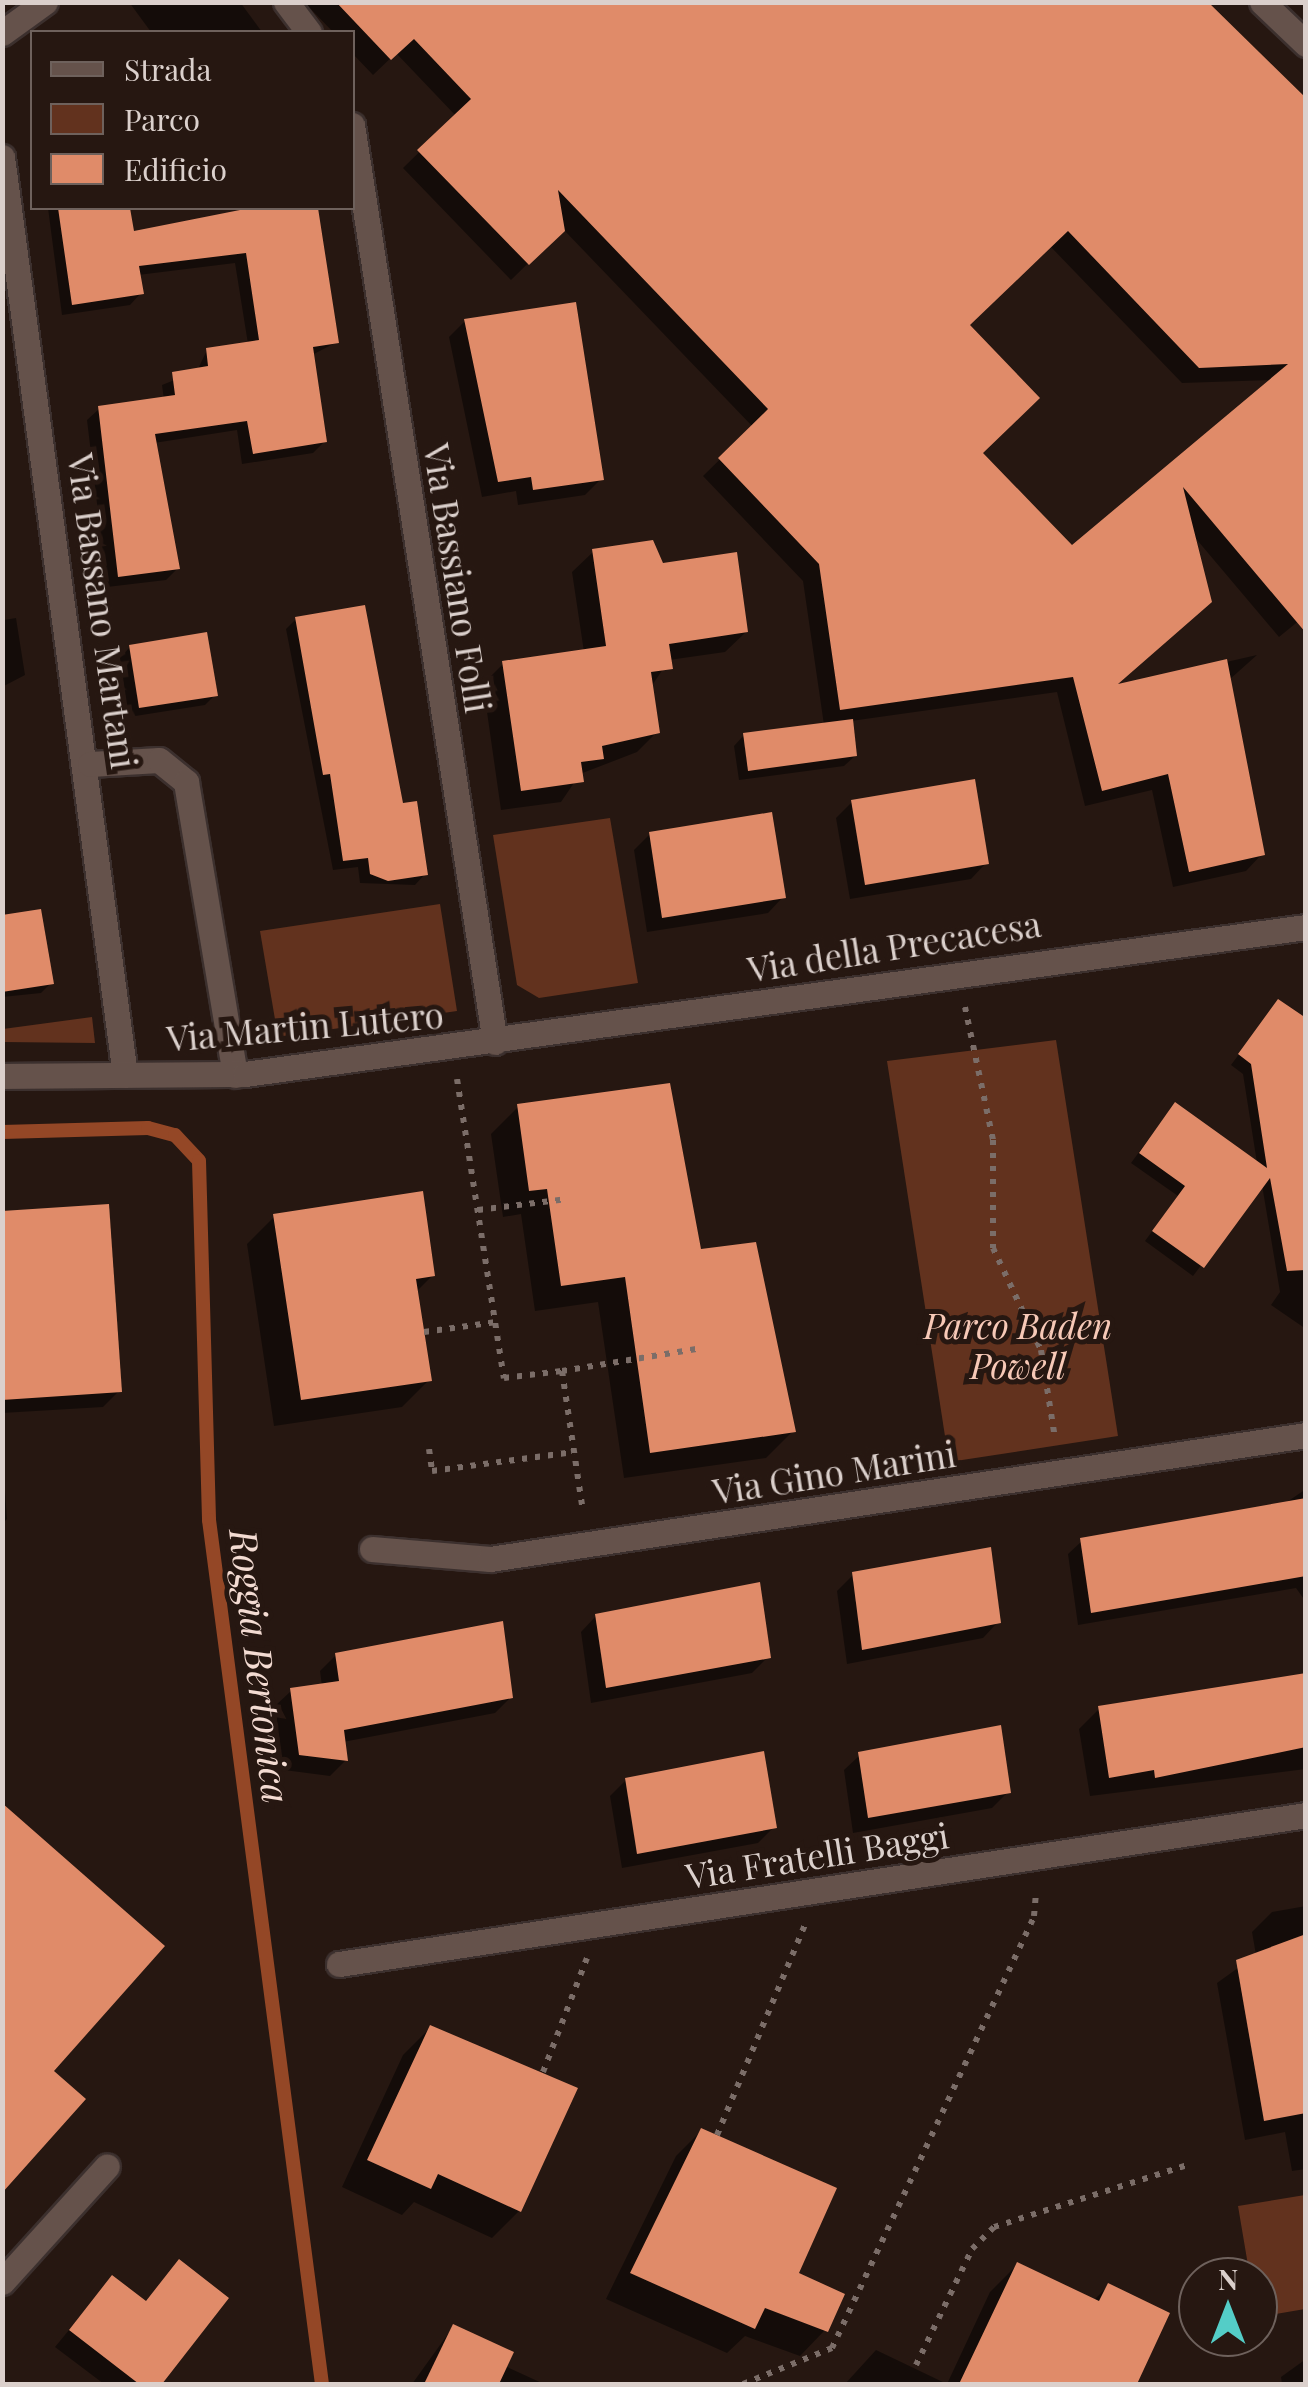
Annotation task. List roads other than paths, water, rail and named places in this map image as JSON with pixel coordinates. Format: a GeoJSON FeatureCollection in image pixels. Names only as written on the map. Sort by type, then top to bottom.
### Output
{"type":"FeatureCollection","features":[{"type":"Feature","properties":{"kind":"street"},"geometry":{"type":"LineString","coordinates":[[2,33],[45,2]]}},
{"type":"Feature","properties":{"kind":"street"},"geometry":{"type":"LineString","coordinates":[[286,2],[308,30]]}},
{"type":"Feature","properties":{"kind":"street"},"geometry":{"type":"LineString","coordinates":[[1262,2],[1306,44]]}},
{"type":"Feature","properties":{"kind":"street","name":"Via Bassiano Folli"},"geometry":{"type":"LineString","coordinates":[[355,143],[494,1042]]}},
{"type":"Feature","properties":{"kind":"street","name":"Via Bassano Martani"},"geometry":{"type":"LineString","coordinates":[[2,157],[90,764],[125,1075]]}},
{"type":"Feature","properties":{"kind":"street"},"geometry":{"type":"LineString","coordinates":[[90,764],[159,760],[186,782],[235,1074]]}},
{"type":"Feature","properties":{"kind":"street","name":"Via della Precacesa"},"geometry":{"type":"LineString","coordinates":[[494,1042],[960,971],[1306,927]]}},
{"type":"Feature","properties":{"kind":"street","name":"Via Martin Lutero"},"geometry":{"type":"LineString","coordinates":[[2,1076],[235,1074],[494,1042]]}},
{"type":"Feature","properties":{"kind":"street","name":"Via Gino Marini"},"geometry":{"type":"LineString","coordinates":[[372,1549],[462,1561],[1306,1435]]}},
{"type":"Feature","properties":{"kind":"street","name":"Via Fratelli Baggi"},"geometry":{"type":"LineString","coordinates":[[339,1964],[1306,1815]]}},
{"type":"Feature","properties":{"kind":"street"},"geometry":{"type":"LineString","coordinates":[[2,2282],[107,2166]]}},
{"type":"Feature","properties":{"kind":"waterway","name":"Roggia Bertonica"},"geometry":{"type":"LineString","coordinates":[[2,1132],[148,1128],[175,1135],[199,1161],[209,1520],[322,2384]]}},
{"type":"Feature","properties":{"kind":"park label","name":"Parco Baden Powell"},"geometry":{"type":"Point","coordinates":[1018,1345]}}]}
